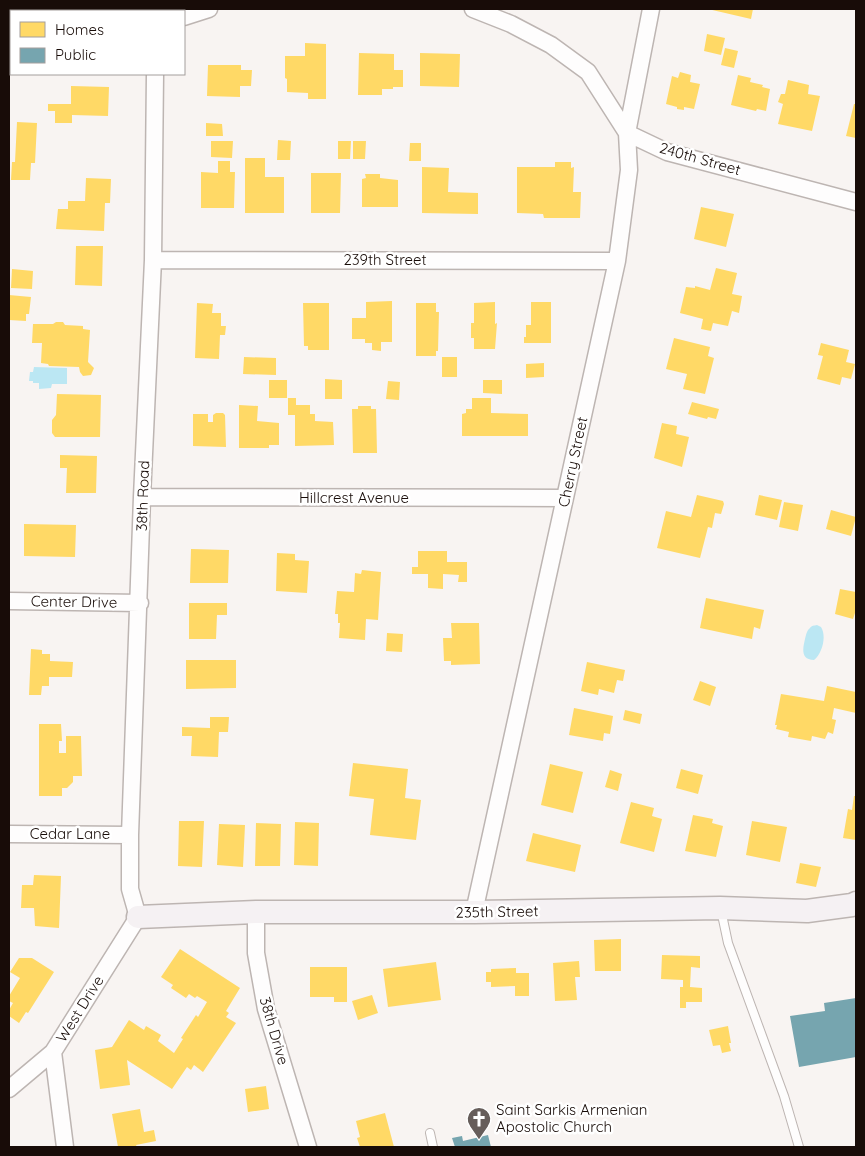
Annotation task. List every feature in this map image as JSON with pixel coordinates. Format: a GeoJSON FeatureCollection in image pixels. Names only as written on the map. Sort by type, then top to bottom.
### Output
{"type":"FeatureCollection","features":[{"type":"Feature","properties":{"kind":"main road","name":"235th Street"},"geometry":{"type":"LineString","coordinates":[[138,917],[256,912],[474,912],[720,908],[807,911],[855,904]]}},
{"type":"Feature","properties":{"kind":"street"},"geometry":{"type":"LineString","coordinates":[[185,17],[209,9]]}},
{"type":"Feature","properties":{"kind":"street"},"geometry":{"type":"LineString","coordinates":[[473,9],[511,24],[552,45],[588,72],[627,133]]}},
{"type":"Feature","properties":{"kind":"street","name":"Cherry Street"},"geometry":{"type":"LineString","coordinates":[[474,912],[617,261],[629,170],[627,133],[651,9]]}},
{"type":"Feature","properties":{"kind":"street","name":"38th Road"},"geometry":{"type":"LineString","coordinates":[[138,917],[130,889],[130,835],[140,603],[142,497],[153,260],[155,75]]}},
{"type":"Feature","properties":{"kind":"street","name":"240th Street"},"geometry":{"type":"LineString","coordinates":[[627,133],[667,152],[856,202]]}},
{"type":"Feature","properties":{"kind":"street","name":"239th Street"},"geometry":{"type":"LineString","coordinates":[[153,260],[617,261]]}},
{"type":"Feature","properties":{"kind":"street","name":"Hillcrest Avenue"},"geometry":{"type":"LineString","coordinates":[[142,497],[565,498]]}},
{"type":"Feature","properties":{"kind":"street","name":"Center Drive"},"geometry":{"type":"LineString","coordinates":[[9,601],[140,603]]}},
{"type":"Feature","properties":{"kind":"street","name":"Cedar Lane"},"geometry":{"type":"LineString","coordinates":[[9,834],[130,835]]}},
{"type":"Feature","properties":{"kind":"street","name":"38th Drive"},"geometry":{"type":"LineString","coordinates":[[256,912],[256,952],[266,1009],[308,1147]]}},
{"type":"Feature","properties":{"kind":"street","name":"West Drive"},"geometry":{"type":"LineString","coordinates":[[9,1089],[53,1052],[138,917]]}},
{"type":"Feature","properties":{"kind":"street"},"geometry":{"type":"LineString","coordinates":[[53,1052],[65,1147]]}},
{"type":"Feature","properties":{"kind":"lane"},"geometry":{"type":"LineString","coordinates":[[720,908],[728,943],[784,1096],[799,1147]]}},
{"type":"Feature","properties":{"kind":"lane"},"geometry":{"type":"LineString","coordinates":[[430,1133],[433,1147]]}},
{"type":"Feature","properties":{"kind":"water"},"geometry":{"type":"Polygon","coordinates":[[[34,367],[67,368],[67,384],[52,384],[51,388],[39,389],[39,383],[29,381],[30,372],[33,372],[34,367]]]}},
{"type":"Feature","properties":{"kind":"water"},"geometry":{"type":"Polygon","coordinates":[[[817,625],[821,627],[824,635],[823,645],[814,660],[806,658],[803,650],[808,630],[812,626],[817,625]]]}},
{"type":"Feature","properties":{"kind":"building: Homes"},"geometry":{"type":"Polygon","coordinates":[[[42,9],[91,9],[91,10],[42,9]]]}},
{"type":"Feature","properties":{"kind":"building: Homes"},"geometry":{"type":"Polygon","coordinates":[[[708,9],[753,9],[751,19],[708,9]]]}},
{"type":"Feature","properties":{"kind":"building: Homes"},"geometry":{"type":"Polygon","coordinates":[[[707,34],[725,38],[721,55],[704,51],[707,34]]]}},
{"type":"Feature","properties":{"kind":"building: Homes"},"geometry":{"type":"Polygon","coordinates":[[[305,43],[326,44],[326,99],[308,99],[308,93],[287,92],[285,56],[305,56],[305,43]]]}},
{"type":"Feature","properties":{"kind":"building: Homes"},"geometry":{"type":"Polygon","coordinates":[[[725,48],[738,51],[734,68],[721,65],[725,48]]]}},
{"type":"Feature","properties":{"kind":"building: Homes"},"geometry":{"type":"Polygon","coordinates":[[[359,53],[394,54],[394,70],[403,70],[403,87],[382,89],[382,95],[358,95],[359,53]]]}},
{"type":"Feature","properties":{"kind":"building: Homes"},"geometry":{"type":"Polygon","coordinates":[[[420,53],[460,54],[459,87],[420,86],[420,53]]]}},
{"type":"Feature","properties":{"kind":"building: Homes"},"geometry":{"type":"Polygon","coordinates":[[[208,65],[241,65],[241,70],[252,70],[251,86],[240,86],[240,97],[207,96],[208,65]]]}},
{"type":"Feature","properties":{"kind":"building: Homes"},"geometry":{"type":"Polygon","coordinates":[[[680,72],[691,75],[690,82],[700,84],[694,109],[684,107],[684,110],[677,109],[677,107],[666,104],[672,76],[678,78],[680,72]]]}},
{"type":"Feature","properties":{"kind":"building: Homes"},"geometry":{"type":"Polygon","coordinates":[[[738,75],[751,78],[750,82],[770,89],[766,111],[757,109],[756,111],[731,105],[738,75]]]}},
{"type":"Feature","properties":{"kind":"building: Homes"},"geometry":{"type":"Polygon","coordinates":[[[788,80],[809,85],[808,94],[820,96],[812,131],[778,124],[783,104],[778,102],[781,94],[785,94],[788,80]]]}},
{"type":"Feature","properties":{"kind":"building: Homes"},"geometry":{"type":"Polygon","coordinates":[[[71,86],[109,87],[108,116],[72,115],[72,123],[55,123],[55,111],[48,111],[48,104],[71,104],[71,86]]]}},
{"type":"Feature","properties":{"kind":"building: Homes"},"geometry":{"type":"Polygon","coordinates":[[[854,104],[856,104],[856,138],[846,136],[854,104]]]}},
{"type":"Feature","properties":{"kind":"building: Homes"},"geometry":{"type":"Polygon","coordinates":[[[17,122],[37,123],[35,163],[31,163],[30,180],[11,180],[12,162],[15,162],[17,122]]]}},
{"type":"Feature","properties":{"kind":"building: Homes"},"geometry":{"type":"Polygon","coordinates":[[[206,123],[222,124],[223,136],[206,136],[206,123]]]}},
{"type":"Feature","properties":{"kind":"building: Homes"},"geometry":{"type":"Polygon","coordinates":[[[278,140],[291,141],[290,160],[277,160],[278,140]]]}},
{"type":"Feature","properties":{"kind":"building: Homes"},"geometry":{"type":"Polygon","coordinates":[[[211,141],[233,141],[232,158],[211,157],[211,141]]]}},
{"type":"Feature","properties":{"kind":"building: Homes"},"geometry":{"type":"Polygon","coordinates":[[[338,141],[351,141],[350,159],[338,159],[338,141]]]}},
{"type":"Feature","properties":{"kind":"building: Homes"},"geometry":{"type":"Polygon","coordinates":[[[353,141],[366,141],[365,159],[353,159],[353,141]]]}},
{"type":"Feature","properties":{"kind":"building: Homes"},"geometry":{"type":"Polygon","coordinates":[[[410,143],[421,143],[421,161],[409,161],[410,143]]]}},
{"type":"Feature","properties":{"kind":"building: Homes"},"geometry":{"type":"Polygon","coordinates":[[[245,158],[265,158],[265,177],[284,177],[284,213],[245,213],[245,158]]]}},
{"type":"Feature","properties":{"kind":"building: Homes"},"geometry":{"type":"Polygon","coordinates":[[[218,161],[230,161],[230,172],[235,172],[234,208],[201,208],[201,172],[218,173],[218,161]]]}},
{"type":"Feature","properties":{"kind":"building: Homes"},"geometry":{"type":"Polygon","coordinates":[[[555,162],[571,162],[571,168],[574,167],[573,192],[581,192],[580,218],[544,218],[543,214],[517,213],[517,167],[555,167],[555,162]]]}},
{"type":"Feature","properties":{"kind":"building: Homes"},"geometry":{"type":"Polygon","coordinates":[[[422,167],[449,168],[448,192],[478,193],[478,214],[422,213],[422,167]]]}},
{"type":"Feature","properties":{"kind":"building: Homes"},"geometry":{"type":"Polygon","coordinates":[[[311,173],[341,173],[340,213],[311,213],[311,173]]]}},
{"type":"Feature","properties":{"kind":"building: Homes"},"geometry":{"type":"Polygon","coordinates":[[[365,174],[380,174],[380,178],[398,180],[398,207],[362,207],[362,179],[366,178],[365,174]]]}},
{"type":"Feature","properties":{"kind":"building: Homes"},"geometry":{"type":"Polygon","coordinates":[[[86,178],[111,179],[110,203],[105,203],[104,231],[56,229],[58,209],[68,209],[68,201],[85,201],[86,178]]]}},
{"type":"Feature","properties":{"kind":"building: Homes"},"geometry":{"type":"Polygon","coordinates":[[[701,207],[734,214],[726,247],[694,239],[701,207]]]}},
{"type":"Feature","properties":{"kind":"building: Homes"},"geometry":{"type":"Polygon","coordinates":[[[76,246],[103,246],[102,286],[75,285],[76,246]]]}},
{"type":"Feature","properties":{"kind":"building: Homes"},"geometry":{"type":"Polygon","coordinates":[[[716,268],[737,273],[732,294],[742,296],[739,313],[732,311],[728,326],[713,323],[711,331],[701,329],[703,319],[680,313],[686,287],[695,288],[695,286],[710,290],[716,268]]]}},
{"type":"Feature","properties":{"kind":"building: Homes"},"geometry":{"type":"Polygon","coordinates":[[[12,269],[33,271],[32,289],[11,288],[12,269]]]}},
{"type":"Feature","properties":{"kind":"building: Homes"},"geometry":{"type":"Polygon","coordinates":[[[9,295],[31,297],[29,314],[26,314],[26,321],[9,320],[9,295]]]}},
{"type":"Feature","properties":{"kind":"building: Homes"},"geometry":{"type":"Polygon","coordinates":[[[392,301],[392,342],[381,342],[381,351],[372,350],[372,343],[365,343],[365,339],[352,339],[352,318],[366,318],[366,302],[392,301]]]}},
{"type":"Feature","properties":{"kind":"building: Homes"},"geometry":{"type":"Polygon","coordinates":[[[495,302],[495,324],[497,323],[495,349],[474,349],[474,338],[471,338],[471,323],[474,323],[474,303],[495,302]]]}},
{"type":"Feature","properties":{"kind":"building: Homes"},"geometry":{"type":"Polygon","coordinates":[[[531,302],[551,302],[551,343],[524,343],[526,325],[531,325],[531,302]]]}},
{"type":"Feature","properties":{"kind":"building: Homes"},"geometry":{"type":"Polygon","coordinates":[[[197,303],[213,304],[212,313],[221,313],[221,326],[226,326],[225,335],[220,335],[219,359],[195,358],[197,303]]]}},
{"type":"Feature","properties":{"kind":"building: Homes"},"geometry":{"type":"Polygon","coordinates":[[[303,303],[329,303],[329,350],[308,350],[308,346],[304,346],[303,303]]]}},
{"type":"Feature","properties":{"kind":"building: Homes"},"geometry":{"type":"Polygon","coordinates":[[[416,303],[436,303],[436,312],[439,312],[438,351],[436,351],[436,356],[416,356],[416,303]]]}},
{"type":"Feature","properties":{"kind":"building: Homes"},"geometry":{"type":"Polygon","coordinates":[[[63,322],[65,325],[83,326],[83,329],[90,330],[88,362],[94,368],[91,375],[83,376],[79,367],[49,366],[48,364],[41,363],[42,343],[32,343],[33,324],[53,324],[63,322]]]}},
{"type":"Feature","properties":{"kind":"building: Homes"},"geometry":{"type":"Polygon","coordinates":[[[674,338],[710,347],[708,356],[714,358],[705,394],[683,389],[687,374],[666,369],[674,338]]]}},
{"type":"Feature","properties":{"kind":"building: Homes"},"geometry":{"type":"Polygon","coordinates":[[[821,343],[849,350],[846,362],[855,364],[851,379],[842,377],[840,385],[817,379],[823,356],[818,355],[821,343]]]}},
{"type":"Feature","properties":{"kind":"building: Homes"},"geometry":{"type":"Polygon","coordinates":[[[244,357],[276,358],[276,375],[243,374],[244,357]]]}},
{"type":"Feature","properties":{"kind":"building: Homes"},"geometry":{"type":"Polygon","coordinates":[[[442,357],[457,357],[457,377],[442,377],[442,357]]]}},
{"type":"Feature","properties":{"kind":"building: Homes"},"geometry":{"type":"Polygon","coordinates":[[[544,363],[544,377],[526,378],[526,364],[544,363]]]}},
{"type":"Feature","properties":{"kind":"building: Homes"},"geometry":{"type":"Polygon","coordinates":[[[325,379],[342,380],[342,399],[325,399],[325,379]]]}},
{"type":"Feature","properties":{"kind":"building: Homes"},"geometry":{"type":"Polygon","coordinates":[[[269,380],[287,380],[287,398],[269,398],[269,380]]]}},
{"type":"Feature","properties":{"kind":"building: Homes"},"geometry":{"type":"Polygon","coordinates":[[[483,380],[502,380],[502,394],[483,393],[483,380]]]}},
{"type":"Feature","properties":{"kind":"building: Homes"},"geometry":{"type":"Polygon","coordinates":[[[388,381],[400,382],[399,400],[386,399],[388,381]]]}},
{"type":"Feature","properties":{"kind":"building: Homes"},"geometry":{"type":"Polygon","coordinates":[[[57,394],[101,395],[100,437],[55,437],[52,433],[52,420],[56,415],[57,394]]]}},
{"type":"Feature","properties":{"kind":"building: Homes"},"geometry":{"type":"Polygon","coordinates":[[[288,398],[296,398],[296,405],[310,405],[310,414],[315,414],[315,421],[333,422],[334,445],[295,446],[295,415],[288,415],[288,398]]]}},
{"type":"Feature","properties":{"kind":"building: Homes"},"geometry":{"type":"Polygon","coordinates":[[[472,398],[491,398],[491,413],[528,414],[528,436],[462,436],[462,414],[466,413],[466,409],[472,409],[472,398]]]}},
{"type":"Feature","properties":{"kind":"building: Homes"},"geometry":{"type":"Polygon","coordinates":[[[692,402],[719,409],[716,419],[708,417],[707,419],[688,414],[692,402]]]}},
{"type":"Feature","properties":{"kind":"building: Homes"},"geometry":{"type":"Polygon","coordinates":[[[239,405],[258,406],[257,421],[279,423],[279,445],[269,445],[269,448],[239,448],[239,405]]]}},
{"type":"Feature","properties":{"kind":"building: Homes"},"geometry":{"type":"Polygon","coordinates":[[[358,406],[371,406],[371,409],[376,409],[377,453],[353,453],[352,409],[358,409],[358,406]]]}},
{"type":"Feature","properties":{"kind":"building: Homes"},"geometry":{"type":"Polygon","coordinates":[[[223,413],[225,415],[226,447],[193,446],[193,414],[208,414],[208,422],[213,422],[213,415],[223,413]]]}},
{"type":"Feature","properties":{"kind":"building: Homes"},"geometry":{"type":"Polygon","coordinates":[[[662,423],[677,426],[676,434],[689,437],[682,467],[654,458],[662,423]]]}},
{"type":"Feature","properties":{"kind":"building: Homes"},"geometry":{"type":"Polygon","coordinates":[[[60,455],[97,456],[96,493],[66,493],[67,468],[60,468],[60,455]]]}},
{"type":"Feature","properties":{"kind":"building: Homes"},"geometry":{"type":"Polygon","coordinates":[[[697,495],[723,501],[724,504],[721,514],[715,513],[712,528],[708,527],[700,558],[657,548],[666,511],[691,517],[697,495]]]}},
{"type":"Feature","properties":{"kind":"building: Homes"},"geometry":{"type":"Polygon","coordinates":[[[759,495],[782,500],[777,520],[755,515],[759,495]]]}},
{"type":"Feature","properties":{"kind":"building: Homes"},"geometry":{"type":"Polygon","coordinates":[[[784,502],[803,505],[798,531],[779,527],[784,502]]]}},
{"type":"Feature","properties":{"kind":"building: Homes"},"geometry":{"type":"Polygon","coordinates":[[[831,510],[856,517],[851,536],[826,529],[831,510]]]}},
{"type":"Feature","properties":{"kind":"building: Homes"},"geometry":{"type":"Polygon","coordinates":[[[24,524],[76,525],[75,557],[24,556],[24,524]]]}},
{"type":"Feature","properties":{"kind":"building: Homes"},"geometry":{"type":"Polygon","coordinates":[[[191,549],[229,550],[228,583],[190,583],[191,549]]]}},
{"type":"Feature","properties":{"kind":"building: Homes"},"geometry":{"type":"Polygon","coordinates":[[[418,551],[447,551],[447,562],[467,562],[467,582],[458,582],[459,575],[443,574],[443,589],[428,588],[428,574],[412,574],[412,567],[418,567],[418,551]]]}},
{"type":"Feature","properties":{"kind":"building: Homes"},"geometry":{"type":"Polygon","coordinates":[[[277,553],[295,554],[295,560],[309,561],[307,593],[276,591],[277,553]]]}},
{"type":"Feature","properties":{"kind":"building: Homes"},"geometry":{"type":"Polygon","coordinates":[[[362,570],[381,572],[378,620],[366,619],[365,640],[339,638],[340,623],[338,623],[338,614],[335,614],[337,591],[354,592],[355,573],[361,574],[362,570]]]}},
{"type":"Feature","properties":{"kind":"building: Homes"},"geometry":{"type":"Polygon","coordinates":[[[840,589],[856,592],[856,613],[853,619],[835,614],[840,589]]]}},
{"type":"Feature","properties":{"kind":"building: Homes"},"geometry":{"type":"Polygon","coordinates":[[[706,598],[764,610],[760,629],[754,627],[752,639],[700,628],[706,598]]]}},
{"type":"Feature","properties":{"kind":"building: Homes"},"geometry":{"type":"Polygon","coordinates":[[[189,603],[227,603],[227,615],[217,615],[216,639],[189,639],[189,603]]]}},
{"type":"Feature","properties":{"kind":"building: Homes"},"geometry":{"type":"Polygon","coordinates":[[[451,623],[479,623],[480,664],[451,665],[451,661],[444,661],[443,638],[452,638],[451,623]]]}},
{"type":"Feature","properties":{"kind":"building: Homes"},"geometry":{"type":"Polygon","coordinates":[[[387,633],[403,634],[402,652],[386,651],[387,633]]]}},
{"type":"Feature","properties":{"kind":"building: Homes"},"geometry":{"type":"Polygon","coordinates":[[[31,649],[42,650],[42,654],[50,654],[50,661],[73,662],[72,677],[49,677],[49,686],[42,686],[41,695],[29,695],[31,649]]]}},
{"type":"Feature","properties":{"kind":"building: Homes"},"geometry":{"type":"Polygon","coordinates":[[[186,660],[236,660],[236,688],[186,689],[186,660]]]}},
{"type":"Feature","properties":{"kind":"building: Homes"},"geometry":{"type":"Polygon","coordinates":[[[587,662],[625,670],[623,681],[617,680],[614,693],[599,689],[598,695],[581,691],[587,662]]]}},
{"type":"Feature","properties":{"kind":"building: Homes"},"geometry":{"type":"Polygon","coordinates":[[[700,681],[716,687],[710,706],[693,700],[700,681]]]}},
{"type":"Feature","properties":{"kind":"building: Homes"},"geometry":{"type":"Polygon","coordinates":[[[827,686],[856,692],[856,713],[834,708],[832,719],[836,720],[833,734],[828,732],[825,739],[812,736],[811,741],[788,737],[789,732],[776,729],[777,725],[775,725],[781,694],[824,701],[827,686]]]}},
{"type":"Feature","properties":{"kind":"building: Homes"},"geometry":{"type":"Polygon","coordinates":[[[574,708],[613,716],[610,734],[604,733],[603,741],[569,735],[574,708]]]}},
{"type":"Feature","properties":{"kind":"building: Homes"},"geometry":{"type":"Polygon","coordinates":[[[625,710],[642,714],[640,724],[623,720],[625,710]]]}},
{"type":"Feature","properties":{"kind":"building: Homes"},"geometry":{"type":"Polygon","coordinates":[[[210,717],[229,717],[228,732],[219,732],[218,757],[191,756],[192,736],[182,736],[182,727],[210,728],[210,717]]]}},
{"type":"Feature","properties":{"kind":"building: Homes"},"geometry":{"type":"Polygon","coordinates":[[[39,724],[61,724],[62,741],[59,741],[59,753],[66,753],[66,736],[81,736],[82,776],[73,776],[73,782],[67,788],[62,788],[62,796],[39,796],[39,724]]]}},
{"type":"Feature","properties":{"kind":"building: Homes"},"geometry":{"type":"Polygon","coordinates":[[[353,763],[408,769],[405,798],[421,800],[416,840],[370,835],[374,799],[349,796],[353,763]]]}},
{"type":"Feature","properties":{"kind":"building: Homes"},"geometry":{"type":"Polygon","coordinates":[[[550,764],[583,772],[573,813],[541,805],[550,764]]]}},
{"type":"Feature","properties":{"kind":"building: Homes"},"geometry":{"type":"Polygon","coordinates":[[[681,769],[703,775],[698,794],[676,788],[681,769]]]}},
{"type":"Feature","properties":{"kind":"building: Homes"},"geometry":{"type":"Polygon","coordinates":[[[610,770],[622,774],[618,791],[605,787],[610,770]]]}},
{"type":"Feature","properties":{"kind":"building: Homes"},"geometry":{"type":"Polygon","coordinates":[[[854,796],[856,796],[856,840],[843,838],[848,809],[852,810],[854,796]]]}},
{"type":"Feature","properties":{"kind":"building: Homes"},"geometry":{"type":"Polygon","coordinates":[[[631,802],[654,808],[652,816],[662,819],[654,852],[620,843],[631,802]]]}},
{"type":"Feature","properties":{"kind":"building: Homes"},"geometry":{"type":"Polygon","coordinates":[[[693,815],[713,819],[712,823],[723,826],[716,857],[685,851],[693,815]]]}},
{"type":"Feature","properties":{"kind":"building: Homes"},"geometry":{"type":"Polygon","coordinates":[[[179,821],[204,821],[202,867],[178,866],[179,821]]]}},
{"type":"Feature","properties":{"kind":"building: Homes"},"geometry":{"type":"Polygon","coordinates":[[[752,821],[787,827],[780,862],[746,855],[752,821]]]}},
{"type":"Feature","properties":{"kind":"building: Homes"},"geometry":{"type":"Polygon","coordinates":[[[295,822],[319,823],[318,866],[294,865],[295,822]]]}},
{"type":"Feature","properties":{"kind":"building: Homes"},"geometry":{"type":"Polygon","coordinates":[[[256,823],[281,824],[280,866],[255,866],[256,823]]]}},
{"type":"Feature","properties":{"kind":"building: Homes"},"geometry":{"type":"Polygon","coordinates":[[[219,824],[245,825],[243,867],[217,865],[219,824]]]}},
{"type":"Feature","properties":{"kind":"building: Homes"},"geometry":{"type":"Polygon","coordinates":[[[533,833],[581,845],[575,872],[526,861],[533,833]]]}},
{"type":"Feature","properties":{"kind":"building: Homes"},"geometry":{"type":"Polygon","coordinates":[[[800,863],[821,867],[816,887],[796,883],[800,863]]]}},
{"type":"Feature","properties":{"kind":"building: Homes"},"geometry":{"type":"Polygon","coordinates":[[[34,875],[61,876],[59,928],[35,926],[34,908],[21,908],[22,885],[33,885],[34,875]]]}},
{"type":"Feature","properties":{"kind":"building: Homes"},"geometry":{"type":"Polygon","coordinates":[[[621,939],[621,971],[595,971],[594,940],[621,939]]]}},
{"type":"Feature","properties":{"kind":"building: Homes"},"geometry":{"type":"Polygon","coordinates":[[[180,949],[240,988],[226,1011],[229,1013],[226,1017],[236,1023],[203,1072],[194,1065],[191,1070],[187,1067],[172,1089],[127,1060],[130,1085],[100,1089],[95,1050],[112,1047],[129,1020],[144,1030],[146,1026],[161,1035],[158,1041],[174,1053],[183,1039],[181,1038],[207,1002],[189,994],[186,998],[171,988],[173,985],[161,977],[180,949]]]}},
{"type":"Feature","properties":{"kind":"building: Homes"},"geometry":{"type":"Polygon","coordinates":[[[662,955],[700,956],[700,968],[691,967],[690,987],[702,988],[702,1002],[686,1002],[686,1008],[680,1008],[680,987],[683,987],[683,980],[661,979],[662,955]]]}},
{"type":"Feature","properties":{"kind":"building: Homes"},"geometry":{"type":"Polygon","coordinates":[[[19,958],[32,958],[54,972],[28,1013],[26,1012],[19,1023],[9,1016],[9,1010],[13,1003],[9,1001],[9,996],[20,978],[10,972],[19,958]]]}},
{"type":"Feature","properties":{"kind":"building: Homes"},"geometry":{"type":"Polygon","coordinates":[[[579,961],[580,977],[575,977],[577,1000],[555,1001],[553,963],[579,961]]]}},
{"type":"Feature","properties":{"kind":"building: Homes"},"geometry":{"type":"Polygon","coordinates":[[[436,962],[441,1000],[388,1007],[383,969],[436,962]]]}},
{"type":"Feature","properties":{"kind":"building: Homes"},"geometry":{"type":"Polygon","coordinates":[[[310,967],[347,967],[347,1002],[334,1002],[334,997],[310,997],[310,967]]]}},
{"type":"Feature","properties":{"kind":"building: Homes"},"geometry":{"type":"Polygon","coordinates":[[[516,968],[516,973],[529,973],[529,996],[515,996],[515,986],[491,987],[491,982],[486,982],[486,972],[491,972],[491,969],[516,968]]]}},
{"type":"Feature","properties":{"kind":"building: Homes"},"geometry":{"type":"Polygon","coordinates":[[[372,995],[378,1013],[358,1020],[352,1001],[372,995]]]}},
{"type":"Feature","properties":{"kind":"building: Homes"},"geometry":{"type":"Polygon","coordinates":[[[728,1026],[731,1051],[722,1053],[720,1045],[713,1046],[709,1030],[728,1026]]]}},
{"type":"Feature","properties":{"kind":"building: Homes"},"geometry":{"type":"Polygon","coordinates":[[[266,1086],[269,1109],[248,1112],[245,1089],[266,1086]]]}},
{"type":"Feature","properties":{"kind":"building: Homes"},"geometry":{"type":"Polygon","coordinates":[[[140,1109],[144,1132],[154,1130],[156,1141],[136,1145],[137,1147],[118,1147],[112,1114],[140,1109]]]}},
{"type":"Feature","properties":{"kind":"building: Homes"},"geometry":{"type":"Polygon","coordinates":[[[385,1113],[394,1147],[360,1147],[357,1138],[360,1137],[356,1121],[385,1113]]]}},
{"type":"Feature","properties":{"kind":"building: Public"},"geometry":{"type":"Polygon","coordinates":[[[856,998],[856,1057],[799,1067],[790,1016],[825,1011],[824,1003],[856,998]]]}},
{"type":"Feature","properties":{"kind":"building: Public","name":"Saint Sarkis Armenian Apostolic Church"},"geometry":{"type":"Polygon","coordinates":[[[488,1135],[491,1147],[455,1147],[452,1138],[462,1136],[463,1141],[488,1135]]]}},
{"type":"Feature","properties":{"kind":"place","name":"Saint Sarkis Armenian Apostolic Church"},"geometry":{"type":"Point","coordinates":[479,1140]}}]}
